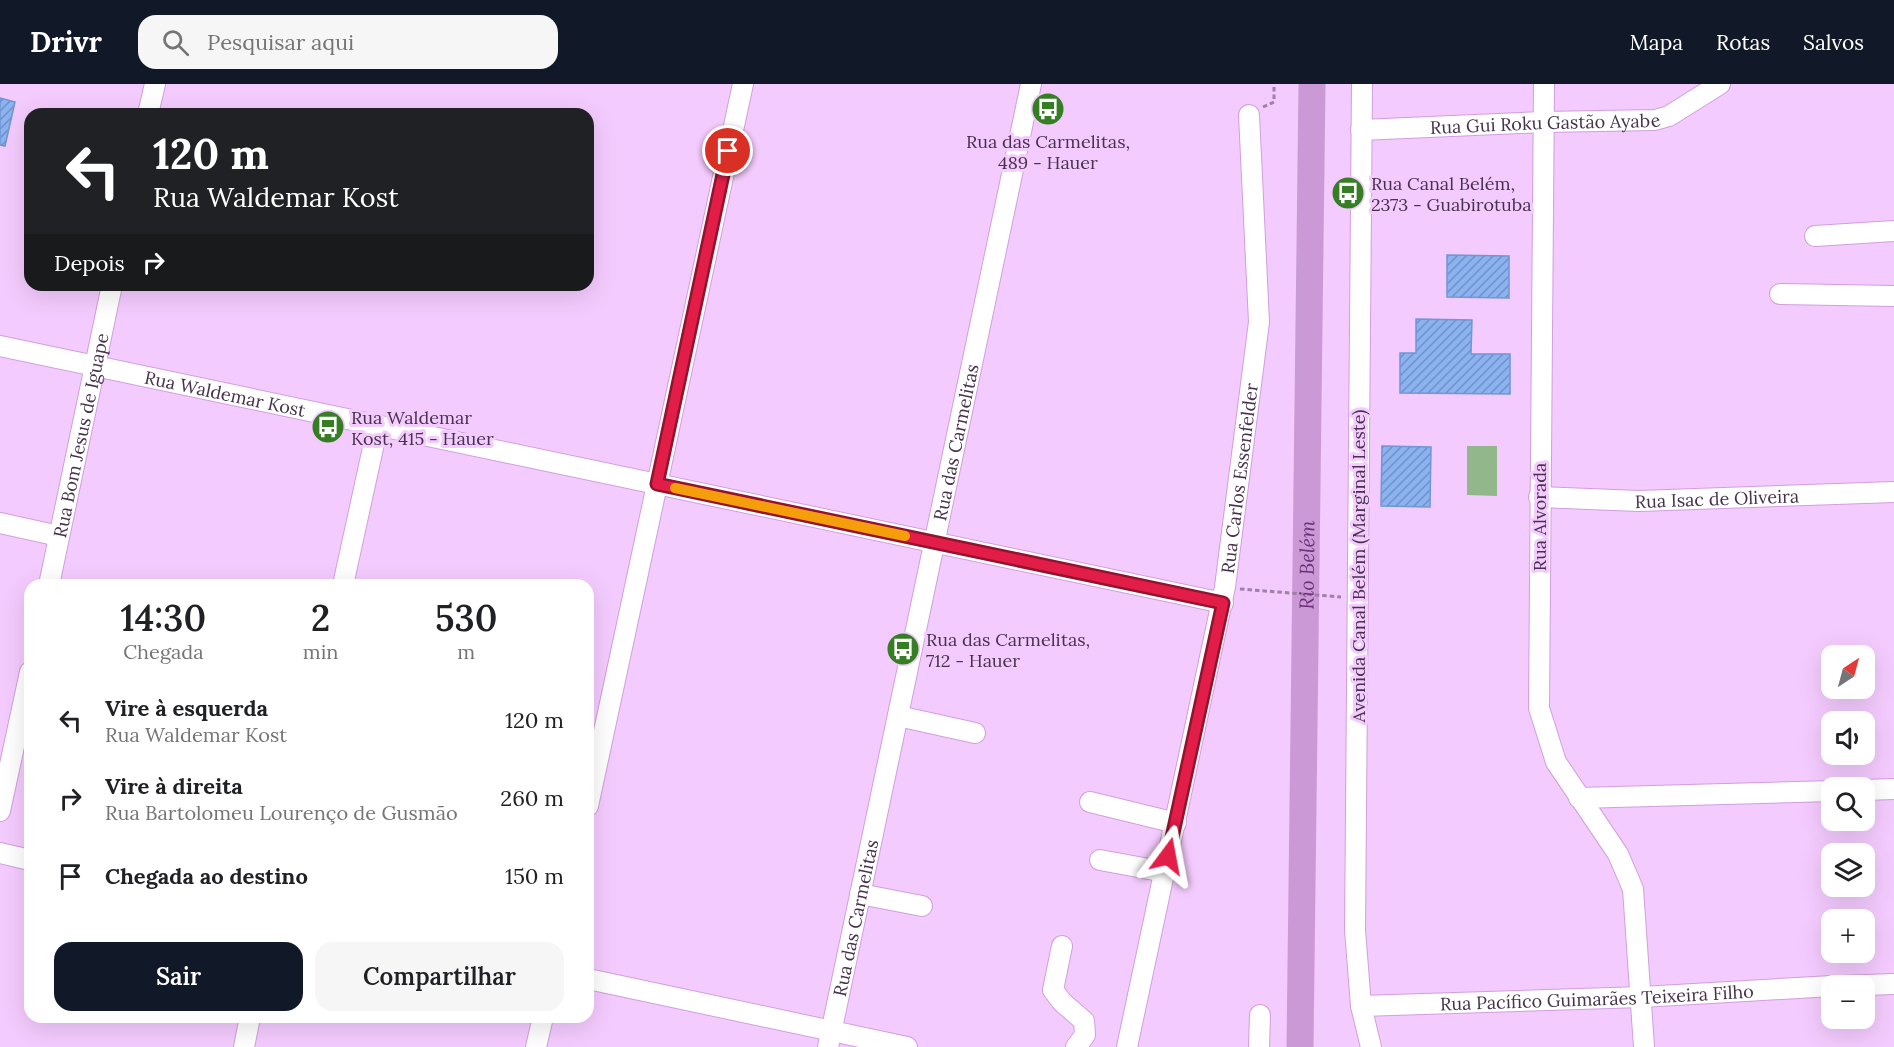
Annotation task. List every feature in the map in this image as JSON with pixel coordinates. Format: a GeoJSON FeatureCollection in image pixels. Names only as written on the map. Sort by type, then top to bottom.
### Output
{"type":"FeatureCollection","features":[{"type":"Feature","properties":{"kind":"street"},"geometry":{"type":"LineString","coordinates":[[149,108],[155,84]]}},
{"type":"Feature","properties":{"kind":"street"},"geometry":{"type":"LineString","coordinates":[[594,778],[743,84]]}},
{"type":"Feature","properties":{"kind":"street","name":"Rua das Carmelitas"},"geometry":{"type":"LineString","coordinates":[[829,1039],[1031,84]]}},
{"type":"Feature","properties":{"kind":"street","name":"Avenida Canal Belém (Marginal Leste)"},"geometry":{"type":"LineString","coordinates":[[1362,84],[1355,918],[1361,1006],[1371,1047]]}},
{"type":"Feature","properties":{"kind":"street","name":"Rua Alvorada"},"geometry":{"type":"LineString","coordinates":[[1544,84],[1539,708],[1556,762],[1618,854],[1634,889],[1644,1047]]}},
{"type":"Feature","properties":{"kind":"street","name":"Rua Gui Roku Gastão Ayabe"},"geometry":{"type":"LineString","coordinates":[[1361,130],[1654,120],[1669,116],[1720,84]]}},
{"type":"Feature","properties":{"kind":"street","name":"Rua Carlos Essenfelder"},"geometry":{"type":"LineString","coordinates":[[1127,1047],[1224,595],[1258,322],[1249,115]]}},
{"type":"Feature","properties":{"kind":"street"},"geometry":{"type":"LineString","coordinates":[[1815,236],[1894,231]]}},
{"type":"Feature","properties":{"kind":"street","name":"Rua Bom Jesus de Iguape"},"geometry":{"type":"LineString","coordinates":[[50,579],[111,291]]}},
{"type":"Feature","properties":{"kind":"street"},"geometry":{"type":"LineString","coordinates":[[1780,294],[1894,296]]}},
{"type":"Feature","properties":{"kind":"street","name":"Rua Waldemar Kost"},"geometry":{"type":"LineString","coordinates":[[0,346],[934,542],[1224,595]]}},
{"type":"Feature","properties":{"kind":"street"},"geometry":{"type":"LineString","coordinates":[[345,579],[378,425]]}},
{"type":"Feature","properties":{"kind":"street","name":"Rua Isac de Oliveira"},"geometry":{"type":"LineString","coordinates":[[1539,497],[1650,501],[1894,492]]}},
{"type":"Feature","properties":{"kind":"street"},"geometry":{"type":"LineString","coordinates":[[0,523],[59,536]]}},
{"type":"Feature","properties":{"kind":"street"},"geometry":{"type":"LineString","coordinates":[[0,811],[24,700]]}},
{"type":"Feature","properties":{"kind":"street"},"geometry":{"type":"LineString","coordinates":[[898,716],[975,733]]}},
{"type":"Feature","properties":{"kind":"street"},"geometry":{"type":"LineString","coordinates":[[1875,790],[1894,789]]}},
{"type":"Feature","properties":{"kind":"street"},"geometry":{"type":"LineString","coordinates":[[1580,798],[1821,791]]}},
{"type":"Feature","properties":{"kind":"street"},"geometry":{"type":"LineString","coordinates":[[1089,802],[1176,823]]}},
{"type":"Feature","properties":{"kind":"street"},"geometry":{"type":"LineString","coordinates":[[0,853],[24,859]]}},
{"type":"Feature","properties":{"kind":"street"},"geometry":{"type":"LineString","coordinates":[[1100,860],[1165,872]]}},
{"type":"Feature","properties":{"kind":"street"},"geometry":{"type":"LineString","coordinates":[[860,894],[922,906]]}},
{"type":"Feature","properties":{"kind":"street"},"geometry":{"type":"LineString","coordinates":[[1062,946],[1053,990],[1062,1002],[1084,1021],[1085,1035],[1076,1047]]}},
{"type":"Feature","properties":{"kind":"street"},"geometry":{"type":"LineString","coordinates":[[594,980],[829,1039],[903,1047]]}},
{"type":"Feature","properties":{"kind":"street"},"geometry":{"type":"LineString","coordinates":[[1875,985],[1894,984]]}},
{"type":"Feature","properties":{"kind":"street","name":"Rua Pacífico Guimarães Teixeira Filho"},"geometry":{"type":"LineString","coordinates":[[1361,1006],[1642,997],[1821,987]]}},
{"type":"Feature","properties":{"kind":"street"},"geometry":{"type":"LineString","coordinates":[[1259,1047],[1260,1015]]}},
{"type":"Feature","properties":{"kind":"street"},"geometry":{"type":"LineString","coordinates":[[244,1047],[249,1023]]}},
{"type":"Feature","properties":{"kind":"street"},"geometry":{"type":"LineString","coordinates":[[536,1047],[542,1023]]}},
{"type":"Feature","properties":{"kind":"path"},"geometry":{"type":"LineString","coordinates":[[1249,115],[1274,102],[1274,84]]}},
{"type":"Feature","properties":{"kind":"path"},"geometry":{"type":"LineString","coordinates":[[1224,595],[1283,592],[1329,596]]}},
{"type":"Feature","properties":{"kind":"green space"},"geometry":{"type":"Polygon","coordinates":[[[1467,446],[1497,446],[1497,496],[1467,495],[1467,446]]]}},
{"type":"Feature","properties":{"kind":"building"},"geometry":{"type":"Polygon","coordinates":[[[0,98],[15,102],[5,146],[0,145],[0,98]]]}},
{"type":"Feature","properties":{"kind":"building"},"geometry":{"type":"Polygon","coordinates":[[[1447,255],[1509,256],[1509,298],[1447,297],[1447,255]]]}},
{"type":"Feature","properties":{"kind":"building"},"geometry":{"type":"Polygon","coordinates":[[[1416,319],[1472,320],[1471,354],[1510,354],[1510,394],[1400,393],[1400,353],[1416,353],[1416,319]]]}},
{"type":"Feature","properties":{"kind":"building"},"geometry":{"type":"Polygon","coordinates":[[[1382,446],[1431,447],[1430,507],[1381,506],[1382,446]]]}},
{"type":"Feature","properties":{"kind":"waterway","name":"Rio Belém"},"geometry":{"type":"LineString","coordinates":[[1300,1047],[1312,84]]}},
{"type":"Feature","properties":{"kind":"slow traffic"},"geometry":{"type":"LineString","coordinates":[[675,488],[905,536]]}},
{"type":"Feature","properties":{"kind":"place","name":"Rua das Carmelitas, 489 - Hauer"},"geometry":{"type":"Point","coordinates":[1048,109]}},
{"type":"Feature","properties":{"kind":"place","name":"Rua Canal Belém, 2373 - Guabirotuba"},"geometry":{"type":"Point","coordinates":[1348,193]}},
{"type":"Feature","properties":{"kind":"place","name":"Rua Waldemar Kost, 415 - Hauer"},"geometry":{"type":"Point","coordinates":[328,427]}},
{"type":"Feature","properties":{"kind":"place","name":"Rua das Carmelitas, 712 - Hauer"},"geometry":{"type":"Point","coordinates":[903,649]}},
{"type":"Feature","properties":{"kind":"route"},"geometry":{"type":"LineString","coordinates":[[728,151],[657,484],[1223,603],[1168,856]]}}]}
